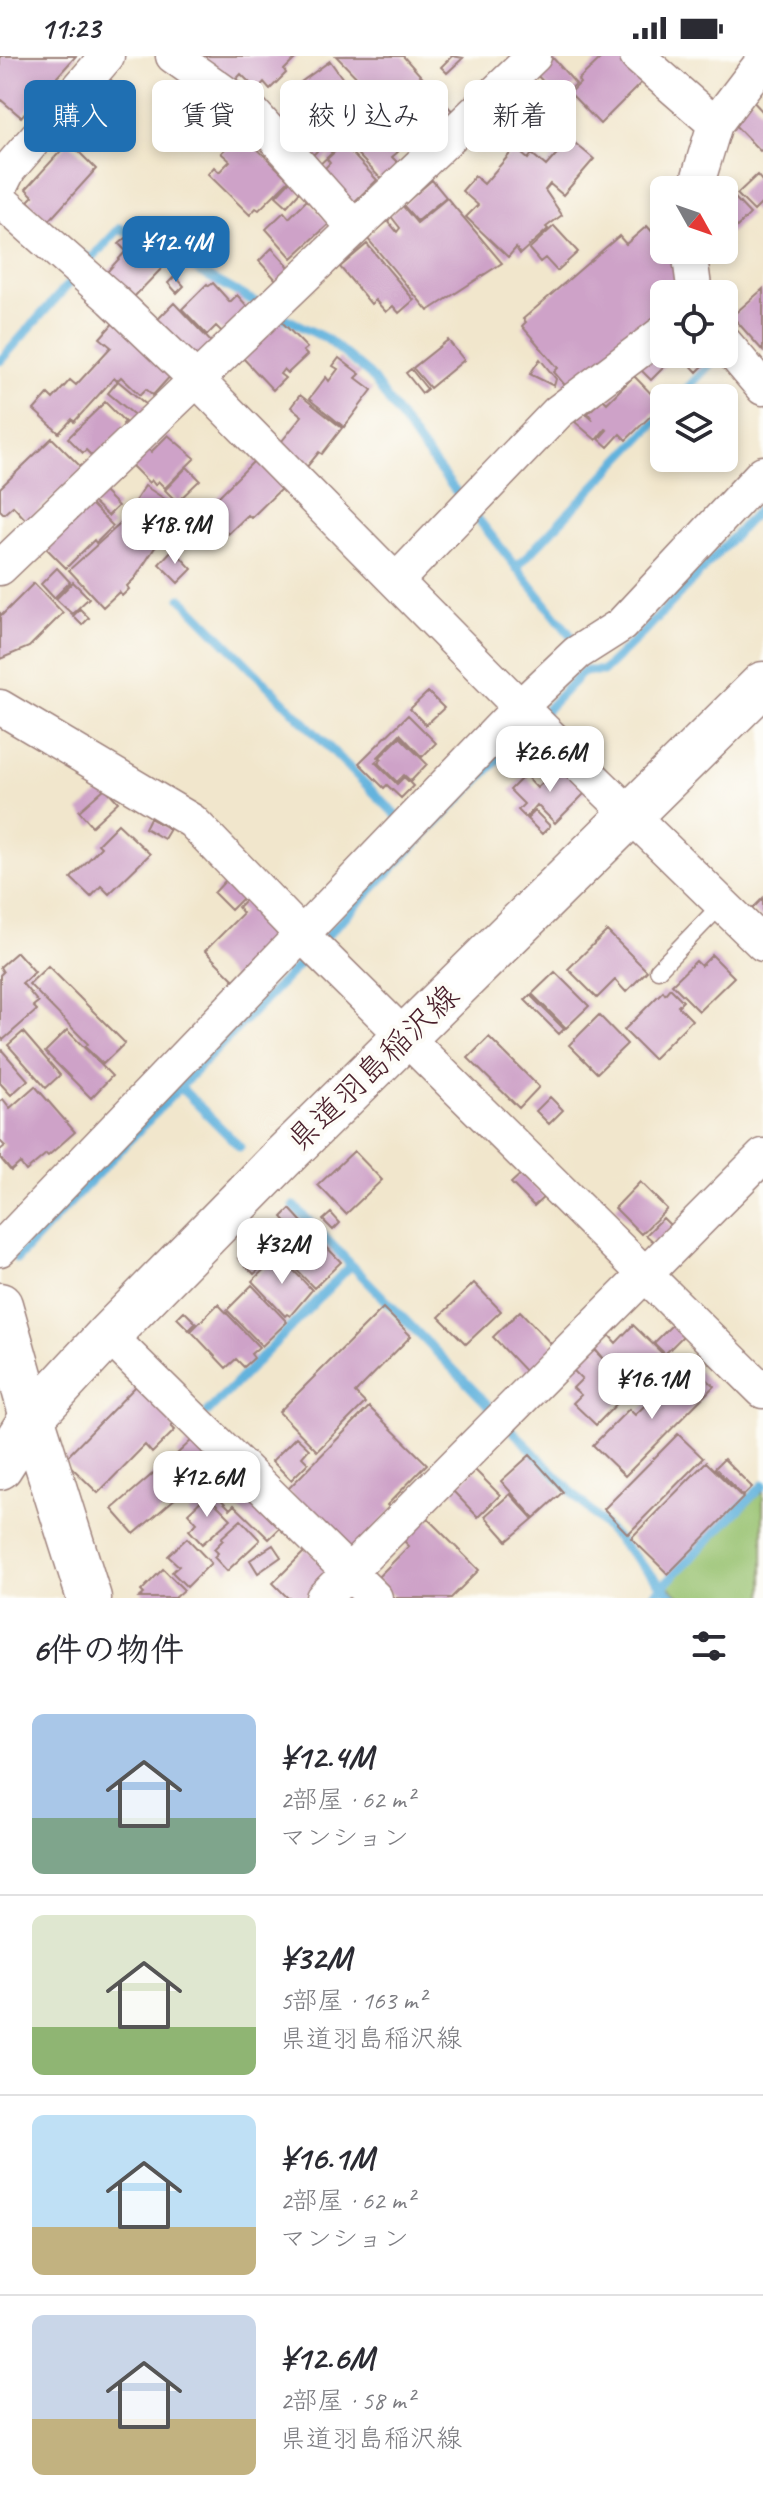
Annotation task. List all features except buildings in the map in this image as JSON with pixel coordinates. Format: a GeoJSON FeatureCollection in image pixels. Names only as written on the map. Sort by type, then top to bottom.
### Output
{"type":"FeatureCollection","features":[{"type":"Feature","properties":{"kind":"main road","name":"県道羽島稲沢線"},"geometry":{"type":"LineString","coordinates":[[0,1467],[32,1417],[108,1335],[292,1147],[763,684]]}},
{"type":"Feature","properties":{"kind":"main road"},"geometry":{"type":"LineString","coordinates":[[0,1305],[89,1598]]}},
{"type":"Feature","properties":{"kind":"street"},"geometry":{"type":"LineString","coordinates":[[0,187],[9,169],[107,56]]}},
{"type":"Feature","properties":{"kind":"street"},"geometry":{"type":"LineString","coordinates":[[173,56],[252,112],[354,227]]}},
{"type":"Feature","properties":{"kind":"street"},"geometry":{"type":"LineString","coordinates":[[0,568],[534,56]]}},
{"type":"Feature","properties":{"kind":"street"},"geometry":{"type":"LineString","coordinates":[[637,56],[715,124]]}},
{"type":"Feature","properties":{"kind":"street"},"geometry":{"type":"LineString","coordinates":[[699,176],[715,124],[763,61]]}},
{"type":"Feature","properties":{"kind":"street"},"geometry":{"type":"LineString","coordinates":[[0,200],[112,299],[197,380],[532,718],[763,944]]}},
{"type":"Feature","properties":{"kind":"street"},"geometry":{"type":"LineString","coordinates":[[396,581],[558,412],[650,343]]}},
{"type":"Feature","properties":{"kind":"street"},"geometry":{"type":"LineString","coordinates":[[738,359],[763,388]]}},
{"type":"Feature","properties":{"kind":"street"},"geometry":{"type":"LineString","coordinates":[[0,1249],[312,945],[532,718],[577,653],[621,625],[763,473]]}},
{"type":"Feature","properties":{"kind":"street"},"geometry":{"type":"LineString","coordinates":[[0,707],[192,821],[312,945],[763,1391]]}},
{"type":"Feature","properties":{"kind":"street"},"geometry":{"type":"LineString","coordinates":[[323,1598],[763,1156]]}},
{"type":"Feature","properties":{"kind":"street"},"geometry":{"type":"LineString","coordinates":[[108,1335],[375,1598]]}},
{"type":"Feature","properties":{"kind":"lane"},"geometry":{"type":"LineString","coordinates":[[658,970],[722,904]]}},
{"type":"Feature","properties":{"kind":"green space"},"geometry":{"type":"Polygon","coordinates":[[[763,1490],[763,1598],[681,1598],[668,1585],[763,1490]]]}},
{"type":"Feature","properties":{"kind":"waterway"},"geometry":{"type":"LineString","coordinates":[[84,255],[90,260],[120,228],[257,303]]}},
{"type":"Feature","properties":{"kind":"waterway"},"geometry":{"type":"LineString","coordinates":[[0,361],[74,278]]}},
{"type":"Feature","properties":{"kind":"waterway"},"geometry":{"type":"LineString","coordinates":[[281,316],[327,339],[370,375],[462,499]]}},
{"type":"Feature","properties":{"kind":"waterway"},"geometry":{"type":"LineString","coordinates":[[691,384],[707,368]]}},
{"type":"Feature","properties":{"kind":"waterway"},"geometry":{"type":"LineString","coordinates":[[516,568],[650,428]]}},
{"type":"Feature","properties":{"kind":"waterway"},"geometry":{"type":"LineString","coordinates":[[17,1259],[584,671],[603,671],[646,630],[763,505]]}},
{"type":"Feature","properties":{"kind":"waterway"},"geometry":{"type":"LineString","coordinates":[[474,514],[572,637]]}},
{"type":"Feature","properties":{"kind":"waterway"},"geometry":{"type":"LineString","coordinates":[[181,598],[401,820]]}},
{"type":"Feature","properties":{"kind":"waterway"},"geometry":{"type":"LineString","coordinates":[[180,1087],[240,1147]]}},
{"type":"Feature","properties":{"kind":"waterway"},"geometry":{"type":"LineString","coordinates":[[294,1206],[492,1409]]}},
{"type":"Feature","properties":{"kind":"waterway"},"geometry":{"type":"LineString","coordinates":[[208,1412],[351,1265]]}},
{"type":"Feature","properties":{"kind":"waterway"},"geometry":{"type":"LineString","coordinates":[[512,1430],[674,1598]]}},
{"type":"Feature","properties":{"kind":"waterway"},"geometry":{"type":"LineString","coordinates":[[651,1598],[763,1485]]}}]}
